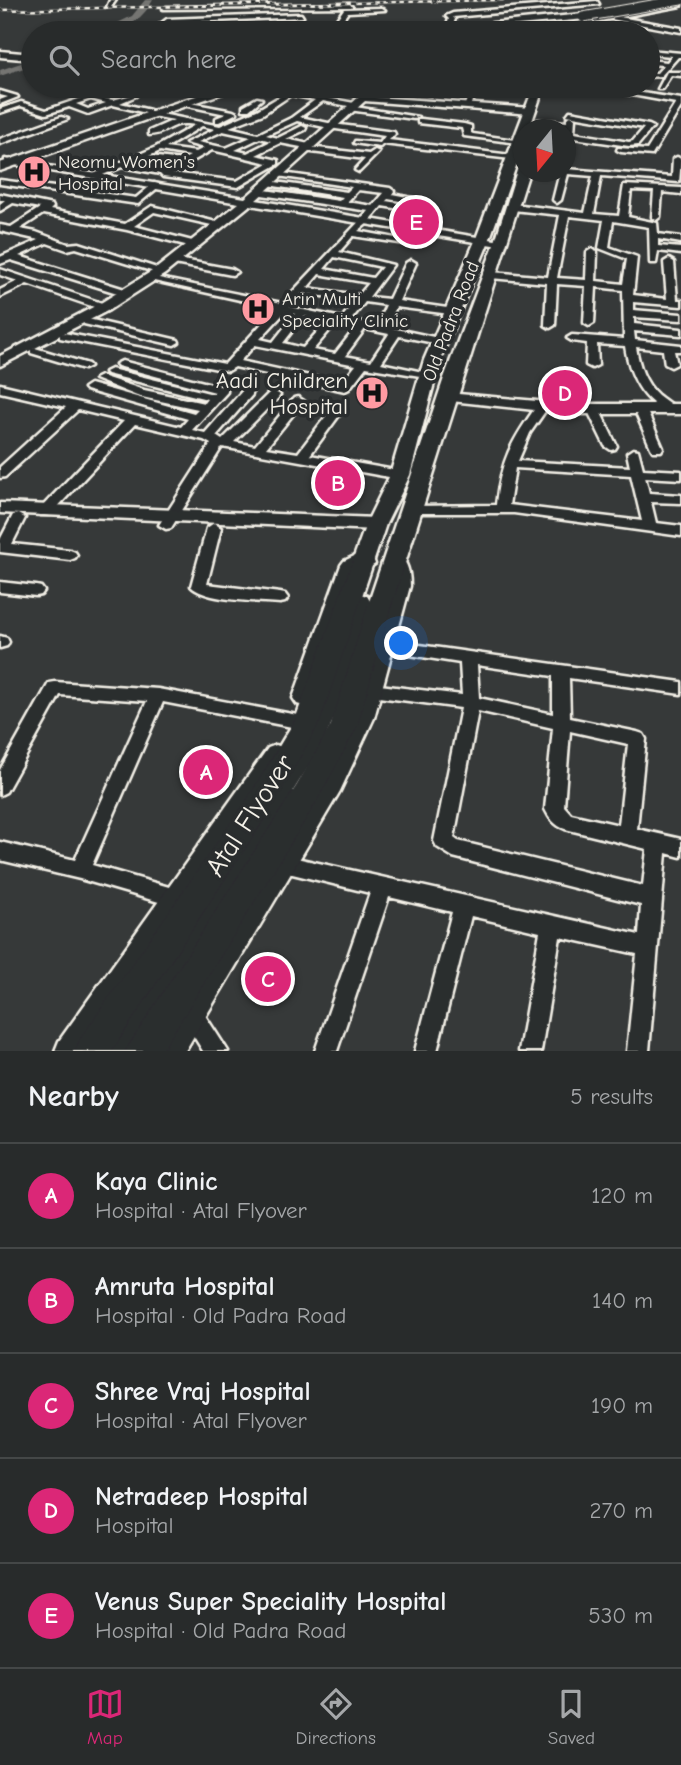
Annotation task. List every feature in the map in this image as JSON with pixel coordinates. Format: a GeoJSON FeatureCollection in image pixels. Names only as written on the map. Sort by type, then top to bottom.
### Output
{"type":"FeatureCollection","features":[{"type":"Feature","properties":{"kind":"main road"},"geometry":{"type":"LineString","coordinates":[[576,21],[681,5]]}},
{"type":"Feature","properties":{"kind":"main road"},"geometry":{"type":"LineString","coordinates":[[6,164],[190,98]]}},
{"type":"Feature","properties":{"kind":"main road"},"geometry":{"type":"LineString","coordinates":[[151,113],[197,98]]}},
{"type":"Feature","properties":{"kind":"main road","name":"Old Padra Road"},"geometry":{"type":"LineString","coordinates":[[535,119],[538,98]]}},
{"type":"Feature","properties":{"kind":"main road","name":"Old Padra Road"},"geometry":{"type":"LineString","coordinates":[[536,119],[544,98]]}},
{"type":"Feature","properties":{"kind":"main road","name":"Old Padra Road"},"geometry":{"type":"LineString","coordinates":[[361,569],[375,528],[400,475],[450,311],[513,171]]}},
{"type":"Feature","properties":{"kind":"main road","name":"Old Padra Road"},"geometry":{"type":"LineString","coordinates":[[391,574],[447,397],[501,245],[513,207],[515,182]]}},
{"type":"Feature","properties":{"kind":"main road","name":"Atal Flyover"},"geometry":{"type":"LineString","coordinates":[[92,1051],[258,806],[307,722],[361,569]]}},
{"type":"Feature","properties":{"kind":"main road","name":"Atal Flyover"},"geometry":{"type":"LineString","coordinates":[[142,1051],[307,793],[344,727],[391,574]]}},
{"type":"Feature","properties":{"kind":"street"},"geometry":{"type":"LineString","coordinates":[[337,21],[356,0]]}},
{"type":"Feature","properties":{"kind":"street"},"geometry":{"type":"LineString","coordinates":[[526,1],[552,21]]}},
{"type":"Feature","properties":{"kind":"street"},"geometry":{"type":"LineString","coordinates":[[502,3],[547,21]]}},
{"type":"Feature","properties":{"kind":"street"},"geometry":{"type":"LineString","coordinates":[[659,8],[672,3]]}},
{"type":"Feature","properties":{"kind":"street"},"geometry":{"type":"LineString","coordinates":[[563,21],[599,5]]}},
{"type":"Feature","properties":{"kind":"street"},"geometry":{"type":"LineString","coordinates":[[571,21],[649,5],[681,5]]}},
{"type":"Feature","properties":{"kind":"street"},"geometry":{"type":"LineString","coordinates":[[578,21],[681,5]]}},
{"type":"Feature","properties":{"kind":"street"},"geometry":{"type":"LineString","coordinates":[[166,9],[269,7],[284,11],[349,8],[382,10]]}},
{"type":"Feature","properties":{"kind":"street"},"geometry":{"type":"LineString","coordinates":[[268,15],[269,7]]}},
{"type":"Feature","properties":{"kind":"street"},"geometry":{"type":"LineString","coordinates":[[483,7],[501,21]]}},
{"type":"Feature","properties":{"kind":"street"},"geometry":{"type":"LineString","coordinates":[[216,20],[218,8]]}},
{"type":"Feature","properties":{"kind":"street"},"geometry":{"type":"LineString","coordinates":[[187,20],[190,9]]}},
{"type":"Feature","properties":{"kind":"street"},"geometry":{"type":"LineString","coordinates":[[463,21],[514,10]]}},
{"type":"Feature","properties":{"kind":"street"},"geometry":{"type":"LineString","coordinates":[[491,14],[536,21]]}},
{"type":"Feature","properties":{"kind":"street"},"geometry":{"type":"LineString","coordinates":[[167,21],[301,16]]}},
{"type":"Feature","properties":{"kind":"street"},"geometry":{"type":"LineString","coordinates":[[608,17],[630,21]]}},
{"type":"Feature","properties":{"kind":"street"},"geometry":{"type":"LineString","coordinates":[[660,26],[681,30]]}},
{"type":"Feature","properties":{"kind":"street"},"geometry":{"type":"LineString","coordinates":[[666,46],[681,47]]}},
{"type":"Feature","properties":{"kind":"street"},"geometry":{"type":"LineString","coordinates":[[660,53],[679,55]]}},
{"type":"Feature","properties":{"kind":"street"},"geometry":{"type":"LineString","coordinates":[[660,74],[679,55]]}},
{"type":"Feature","properties":{"kind":"street"},"geometry":{"type":"LineString","coordinates":[[660,63],[668,64]]}},
{"type":"Feature","properties":{"kind":"street"},"geometry":{"type":"LineString","coordinates":[[660,88],[669,73],[681,74]]}},
{"type":"Feature","properties":{"kind":"street"},"geometry":{"type":"LineString","coordinates":[[0,93],[15,97],[0,102]]}},
{"type":"Feature","properties":{"kind":"street"},"geometry":{"type":"LineString","coordinates":[[0,121],[60,98]]}},
{"type":"Feature","properties":{"kind":"street"},"geometry":{"type":"LineString","coordinates":[[0,111],[20,104],[46,112],[88,98]]}},
{"type":"Feature","properties":{"kind":"street"},"geometry":{"type":"LineString","coordinates":[[94,98],[305,148],[355,148],[386,139]]}},
{"type":"Feature","properties":{"kind":"street"},"geometry":{"type":"LineString","coordinates":[[69,104],[88,112],[125,98]]}},
{"type":"Feature","properties":{"kind":"street"},"geometry":{"type":"LineString","coordinates":[[230,137],[263,116],[284,98]]}},
{"type":"Feature","properties":{"kind":"street"},"geometry":{"type":"LineString","coordinates":[[316,98],[376,112],[464,126],[468,128],[467,134],[472,136],[513,140]]}},
{"type":"Feature","properties":{"kind":"street"},"geometry":{"type":"LineString","coordinates":[[175,262],[216,223],[247,202],[330,126],[366,98]]}},
{"type":"Feature","properties":{"kind":"street"},"geometry":{"type":"LineString","coordinates":[[371,98],[384,102],[426,98],[526,119]]}},
{"type":"Feature","properties":{"kind":"street"},"geometry":{"type":"LineString","coordinates":[[376,112],[386,98]]}},
{"type":"Feature","properties":{"kind":"street"},"geometry":{"type":"LineString","coordinates":[[449,121],[468,98]]}},
{"type":"Feature","properties":{"kind":"street"},"geometry":{"type":"LineString","coordinates":[[576,140],[649,153],[681,102],[657,98]]}},
{"type":"Feature","properties":{"kind":"street"},"geometry":{"type":"LineString","coordinates":[[260,99],[242,107],[263,116]]}},
{"type":"Feature","properties":{"kind":"street"},"geometry":{"type":"LineString","coordinates":[[228,151],[295,119],[321,99]]}},
{"type":"Feature","properties":{"kind":"street"},"geometry":{"type":"LineString","coordinates":[[95,175],[159,149],[173,139],[233,113],[185,104]]}},
{"type":"Feature","properties":{"kind":"street"},"geometry":{"type":"LineString","coordinates":[[190,143],[222,128],[263,116]]}},
{"type":"Feature","properties":{"kind":"street"},"geometry":{"type":"LineString","coordinates":[[570,119],[592,117],[649,127],[633,144],[576,139]]}},
{"type":"Feature","properties":{"kind":"street"},"geometry":{"type":"LineString","coordinates":[[576,132],[592,117]]}},
{"type":"Feature","properties":{"kind":"street"},"geometry":{"type":"LineString","coordinates":[[0,142],[64,119]]}},
{"type":"Feature","properties":{"kind":"street"},"geometry":{"type":"LineString","coordinates":[[295,119],[369,131],[386,139],[439,145],[513,161]]}},
{"type":"Feature","properties":{"kind":"street"},"geometry":{"type":"LineString","coordinates":[[152,133],[181,120]]}},
{"type":"Feature","properties":{"kind":"street"},"geometry":{"type":"LineString","coordinates":[[359,130],[368,121]]}},
{"type":"Feature","properties":{"kind":"street"},"geometry":{"type":"LineString","coordinates":[[604,141],[622,121]]}},
{"type":"Feature","properties":{"kind":"street"},"geometry":{"type":"LineString","coordinates":[[248,156],[302,128]]}},
{"type":"Feature","properties":{"kind":"street"},"geometry":{"type":"LineString","coordinates":[[340,136],[347,129]]}},
{"type":"Feature","properties":{"kind":"street"},"geometry":{"type":"LineString","coordinates":[[338,167],[369,131]]}},
{"type":"Feature","properties":{"kind":"street"},"geometry":{"type":"LineString","coordinates":[[120,164],[166,174],[238,184],[275,162],[173,139]]}},
{"type":"Feature","properties":{"kind":"street"},"geometry":{"type":"LineString","coordinates":[[287,166],[361,173],[386,139]]}},
{"type":"Feature","properties":{"kind":"street"},"geometry":{"type":"LineString","coordinates":[[355,148],[386,139]]}},
{"type":"Feature","properties":{"kind":"street"},"geometry":{"type":"LineString","coordinates":[[464,152],[474,139]]}},
{"type":"Feature","properties":{"kind":"street"},"geometry":{"type":"LineString","coordinates":[[0,182],[138,201],[166,174],[220,142]]}},
{"type":"Feature","properties":{"kind":"street"},"geometry":{"type":"LineString","coordinates":[[159,149],[197,155]]}},
{"type":"Feature","properties":{"kind":"street"},"geometry":{"type":"LineString","coordinates":[[318,164],[333,149]]}},
{"type":"Feature","properties":{"kind":"street"},"geometry":{"type":"LineString","coordinates":[[611,175],[617,149]]}},
{"type":"Feature","properties":{"kind":"street"},"geometry":{"type":"LineString","coordinates":[[140,157],[183,163]]}},
{"type":"Feature","properties":{"kind":"street"},"geometry":{"type":"LineString","coordinates":[[643,178],[646,158]]}},
{"type":"Feature","properties":{"kind":"street"},"geometry":{"type":"LineString","coordinates":[[627,181],[643,178],[676,180],[677,159]]}},
{"type":"Feature","properties":{"kind":"street"},"geometry":{"type":"LineString","coordinates":[[6,164],[95,175],[501,245]]}},
{"type":"Feature","properties":{"kind":"street"},"geometry":{"type":"LineString","coordinates":[[576,172],[611,175],[658,189],[681,191]]}},
{"type":"Feature","properties":{"kind":"street"},"geometry":{"type":"LineString","coordinates":[[278,174],[358,185],[341,204]]}},
{"type":"Feature","properties":{"kind":"street"},"geometry":{"type":"LineString","coordinates":[[589,215],[597,174]]}},
{"type":"Feature","properties":{"kind":"street"},"geometry":{"type":"LineString","coordinates":[[86,194],[111,178]]}},
{"type":"Feature","properties":{"kind":"street"},"geometry":{"type":"LineString","coordinates":[[623,219],[627,181]]}},
{"type":"Feature","properties":{"kind":"street"},"geometry":{"type":"LineString","coordinates":[[557,200],[561,182]]}},
{"type":"Feature","properties":{"kind":"street"},"geometry":{"type":"LineString","coordinates":[[64,336],[228,368],[390,191],[353,191],[268,183]]}},
{"type":"Feature","properties":{"kind":"street"},"geometry":{"type":"LineString","coordinates":[[656,217],[658,189]]}},
{"type":"Feature","properties":{"kind":"street"},"geometry":{"type":"LineString","coordinates":[[258,192],[341,204],[412,208],[419,202],[386,196]]}},
{"type":"Feature","properties":{"kind":"street"},"geometry":{"type":"LineString","coordinates":[[0,197],[193,244]]}},
{"type":"Feature","properties":{"kind":"street"},"geometry":{"type":"LineString","coordinates":[[0,208],[12,200]]}},
{"type":"Feature","properties":{"kind":"street"},"geometry":{"type":"LineString","coordinates":[[0,369],[88,322],[159,275],[243,209],[247,202]]}},
{"type":"Feature","properties":{"kind":"street"},"geometry":{"type":"LineString","coordinates":[[11,231],[48,207]]}},
{"type":"Feature","properties":{"kind":"street"},"geometry":{"type":"LineString","coordinates":[[513,207],[652,223],[653,261]]}},
{"type":"Feature","properties":{"kind":"street"},"geometry":{"type":"LineString","coordinates":[[127,227],[152,209],[216,223]]}},
{"type":"Feature","properties":{"kind":"street"},"geometry":{"type":"LineString","coordinates":[[550,325],[552,280],[565,212]]}},
{"type":"Feature","properties":{"kind":"street"},"geometry":{"type":"LineString","coordinates":[[609,218],[604,248],[632,257],[628,313],[633,366],[647,393],[676,409]]}},
{"type":"Feature","properties":{"kind":"street"},"geometry":{"type":"LineString","coordinates":[[0,229],[33,234],[67,247],[76,245],[159,275],[306,314],[439,341]]}},
{"type":"Feature","properties":{"kind":"street"},"geometry":{"type":"LineString","coordinates":[[352,233],[403,242]]}},
{"type":"Feature","properties":{"kind":"street"},"geometry":{"type":"LineString","coordinates":[[654,236],[681,240]]}},
{"type":"Feature","properties":{"kind":"street"},"geometry":{"type":"LineString","coordinates":[[359,259],[376,237]]}},
{"type":"Feature","properties":{"kind":"street"},"geometry":{"type":"LineString","coordinates":[[5,258],[47,240]]}},
{"type":"Feature","properties":{"kind":"street"},"geometry":{"type":"LineString","coordinates":[[654,248],[681,251]]}},
{"type":"Feature","properties":{"kind":"street"},"geometry":{"type":"LineString","coordinates":[[589,323],[592,252]]}},
{"type":"Feature","properties":{"kind":"street"},"geometry":{"type":"LineString","coordinates":[[306,351],[362,299],[388,264],[333,254]]}},
{"type":"Feature","properties":{"kind":"street"},"geometry":{"type":"LineString","coordinates":[[5,258],[37,263],[128,293]]}},
{"type":"Feature","properties":{"kind":"street"},"geometry":{"type":"LineString","coordinates":[[175,262],[232,272]]}},
{"type":"Feature","properties":{"kind":"street"},"geometry":{"type":"LineString","coordinates":[[491,275],[590,284],[677,302],[669,262]]}},
{"type":"Feature","properties":{"kind":"street"},"geometry":{"type":"LineString","coordinates":[[0,282],[37,263]]}},
{"type":"Feature","properties":{"kind":"street"},"geometry":{"type":"LineString","coordinates":[[380,330],[411,263]]}},
{"type":"Feature","properties":{"kind":"street"},"geometry":{"type":"LineString","coordinates":[[318,271],[376,281]]}},
{"type":"Feature","properties":{"kind":"street"},"geometry":{"type":"LineString","coordinates":[[0,272],[104,307]]}},
{"type":"Feature","properties":{"kind":"street"},"geometry":{"type":"LineString","coordinates":[[4,357],[104,307],[159,275]]}},
{"type":"Feature","properties":{"kind":"street"},"geometry":{"type":"LineString","coordinates":[[276,345],[306,314],[330,295],[346,275]]}},
{"type":"Feature","properties":{"kind":"street"},"geometry":{"type":"LineString","coordinates":[[0,294],[26,281]]}},
{"type":"Feature","properties":{"kind":"street"},"geometry":{"type":"LineString","coordinates":[[300,290],[450,311]]}},
{"type":"Feature","properties":{"kind":"street"},"geometry":{"type":"LineString","coordinates":[[628,313],[681,317]]}},
{"type":"Feature","properties":{"kind":"street"},"geometry":{"type":"LineString","coordinates":[[88,322],[174,342]]}},
{"type":"Feature","properties":{"kind":"street"},"geometry":{"type":"LineString","coordinates":[[338,358],[362,326]]}},
{"type":"Feature","properties":{"kind":"street"},"geometry":{"type":"LineString","coordinates":[[629,327],[681,332]]}},
{"type":"Feature","properties":{"kind":"street"},"geometry":{"type":"LineString","coordinates":[[233,363],[345,387],[395,333]]}},
{"type":"Feature","properties":{"kind":"street"},"geometry":{"type":"LineString","coordinates":[[572,338],[681,348]]}},
{"type":"Feature","properties":{"kind":"street"},"geometry":{"type":"LineString","coordinates":[[592,340],[592,365]]}},
{"type":"Feature","properties":{"kind":"street"},"geometry":{"type":"LineString","coordinates":[[254,341],[428,376]]}},
{"type":"Feature","properties":{"kind":"street"},"geometry":{"type":"LineString","coordinates":[[668,346],[671,364]]}},
{"type":"Feature","properties":{"kind":"street"},"geometry":{"type":"LineString","coordinates":[[34,351],[84,366]]}},
{"type":"Feature","properties":{"kind":"street"},"geometry":{"type":"LineString","coordinates":[[0,474],[90,388],[141,351]]}},
{"type":"Feature","properties":{"kind":"street"},"geometry":{"type":"LineString","coordinates":[[122,364],[221,388],[222,392],[183,432]]}},
{"type":"Feature","properties":{"kind":"street"},"geometry":{"type":"LineString","coordinates":[[106,376],[141,393],[212,403]]}},
{"type":"Feature","properties":{"kind":"street"},"geometry":{"type":"LineString","coordinates":[[90,388],[197,418]]}},
{"type":"Feature","properties":{"kind":"street"},"geometry":{"type":"LineString","coordinates":[[2,391],[72,404],[257,451],[400,475]]}},
{"type":"Feature","properties":{"kind":"street"},"geometry":{"type":"LineString","coordinates":[[170,521],[248,392]]}},
{"type":"Feature","properties":{"kind":"street"},"geometry":{"type":"LineString","coordinates":[[217,441],[274,395]]}},
{"type":"Feature","properties":{"kind":"street"},"geometry":{"type":"LineString","coordinates":[[447,397],[542,407],[676,409]]}},
{"type":"Feature","properties":{"kind":"street"},"geometry":{"type":"LineString","coordinates":[[257,451],[298,401]]}},
{"type":"Feature","properties":{"kind":"street"},"geometry":{"type":"LineString","coordinates":[[301,458],[340,406]]}},
{"type":"Feature","properties":{"kind":"street"},"geometry":{"type":"LineString","coordinates":[[502,510],[508,464],[519,438],[542,407]]}},
{"type":"Feature","properties":{"kind":"street"},"geometry":{"type":"LineString","coordinates":[[593,409],[611,446]]}},
{"type":"Feature","properties":{"kind":"street"},"geometry":{"type":"LineString","coordinates":[[640,409],[657,448]]}},
{"type":"Feature","properties":{"kind":"street"},"geometry":{"type":"LineString","coordinates":[[45,512],[131,421]]}},
{"type":"Feature","properties":{"kind":"street"},"geometry":{"type":"LineString","coordinates":[[633,453],[650,528]]}},
{"type":"Feature","properties":{"kind":"street"},"geometry":{"type":"LineString","coordinates":[[508,464],[681,475]]}},
{"type":"Feature","properties":{"kind":"street"},"geometry":{"type":"LineString","coordinates":[[643,497],[681,499]]}},
{"type":"Feature","properties":{"kind":"street"},"geometry":{"type":"LineString","coordinates":[[0,508],[170,521],[214,528],[375,528]]}},
{"type":"Feature","properties":{"kind":"street"},"geometry":{"type":"LineString","coordinates":[[411,510],[502,510],[681,531]]}},
{"type":"Feature","properties":{"kind":"street"},"geometry":{"type":"LineString","coordinates":[[70,555],[1,547],[9,518],[375,528]]}},
{"type":"Feature","properties":{"kind":"street"},"geometry":{"type":"LineString","coordinates":[[214,528],[199,586],[279,598]]}},
{"type":"Feature","properties":{"kind":"street"},"geometry":{"type":"LineString","coordinates":[[69,1051],[297,720],[349,565],[361,569],[368,575],[330,697],[313,740],[111,1051]]}},
{"type":"Feature","properties":{"kind":"street"},"geometry":{"type":"LineString","coordinates":[[123,1051],[321,744],[380,573],[401,574],[401,586],[384,646],[351,748],[329,791],[169,1051]]}},
{"type":"Feature","properties":{"kind":"street"},"geometry":{"type":"LineString","coordinates":[[0,587],[36,591]]}},
{"type":"Feature","properties":{"kind":"street"},"geometry":{"type":"LineString","coordinates":[[384,646],[681,688]]}},
{"type":"Feature","properties":{"kind":"street"},"geometry":{"type":"LineString","coordinates":[[468,658],[471,703],[444,841],[453,848],[652,898]]}},
{"type":"Feature","properties":{"kind":"street"},"geometry":{"type":"LineString","coordinates":[[561,671],[562,723],[554,809],[565,821],[681,848]]}},
{"type":"Feature","properties":{"kind":"street"},"geometry":{"type":"LineString","coordinates":[[0,787],[55,688],[158,695],[297,720]]}},
{"type":"Feature","properties":{"kind":"street"},"geometry":{"type":"LineString","coordinates":[[371,690],[471,703],[637,739],[627,835]]}},
{"type":"Feature","properties":{"kind":"street"},"geometry":{"type":"LineString","coordinates":[[80,870],[158,695]]}},
{"type":"Feature","properties":{"kind":"street"},"geometry":{"type":"LineString","coordinates":[[638,1051],[657,842]]}},
{"type":"Feature","properties":{"kind":"street"},"geometry":{"type":"LineString","coordinates":[[0,851],[80,870],[176,898]]}},
{"type":"Feature","properties":{"kind":"street"},"geometry":{"type":"LineString","coordinates":[[282,864],[648,947]]}},
{"type":"Feature","properties":{"kind":"street"},"geometry":{"type":"LineString","coordinates":[[326,1051],[383,885]]}},
{"type":"Feature","properties":{"kind":"street"},"geometry":{"type":"LineString","coordinates":[[426,1051],[464,904]]}},
{"type":"Feature","properties":{"kind":"street"},"geometry":{"type":"LineString","coordinates":[[530,1051],[552,925]]}},
{"type":"Feature","properties":{"kind":"street"},"geometry":{"type":"LineString","coordinates":[[191,1014],[217,1051]]}},
{"type":"Feature","properties":{"kind":"waterway"},"geometry":{"type":"LineString","coordinates":[[130,21],[140,13],[149,0]]}},
{"type":"Feature","properties":{"kind":"waterway"},"geometry":{"type":"LineString","coordinates":[[0,73],[21,66]]}},
{"type":"Feature","properties":{"kind":"railway"},"geometry":{"type":"LineString","coordinates":[[0,10],[503,0]]}},
{"type":"Feature","properties":{"kind":"place","name":"Neomu Women's Hospital"},"geometry":{"type":"Point","coordinates":[34,172]}},
{"type":"Feature","properties":{"kind":"place","name":"Venus Super Speciality Hospital"},"geometry":{"type":"Point","coordinates":[416,222]}},
{"type":"Feature","properties":{"kind":"place","name":"Arin Multi Speciality Clinic"},"geometry":{"type":"Point","coordinates":[258,309]}},
{"type":"Feature","properties":{"kind":"place","name":"Aadi Children Hospital"},"geometry":{"type":"Point","coordinates":[372,393]}},
{"type":"Feature","properties":{"kind":"place","name":"Netradeep Hospital"},"geometry":{"type":"Point","coordinates":[565,393]}},
{"type":"Feature","properties":{"kind":"place","name":"Amruta Hospital"},"geometry":{"type":"Point","coordinates":[338,483]}},
{"type":"Feature","properties":{"kind":"place","name":"Kaya Clinic"},"geometry":{"type":"Point","coordinates":[206,772]}},
{"type":"Feature","properties":{"kind":"place","name":"Shree Vraj Hospital"},"geometry":{"type":"Point","coordinates":[268,979]}}]}
